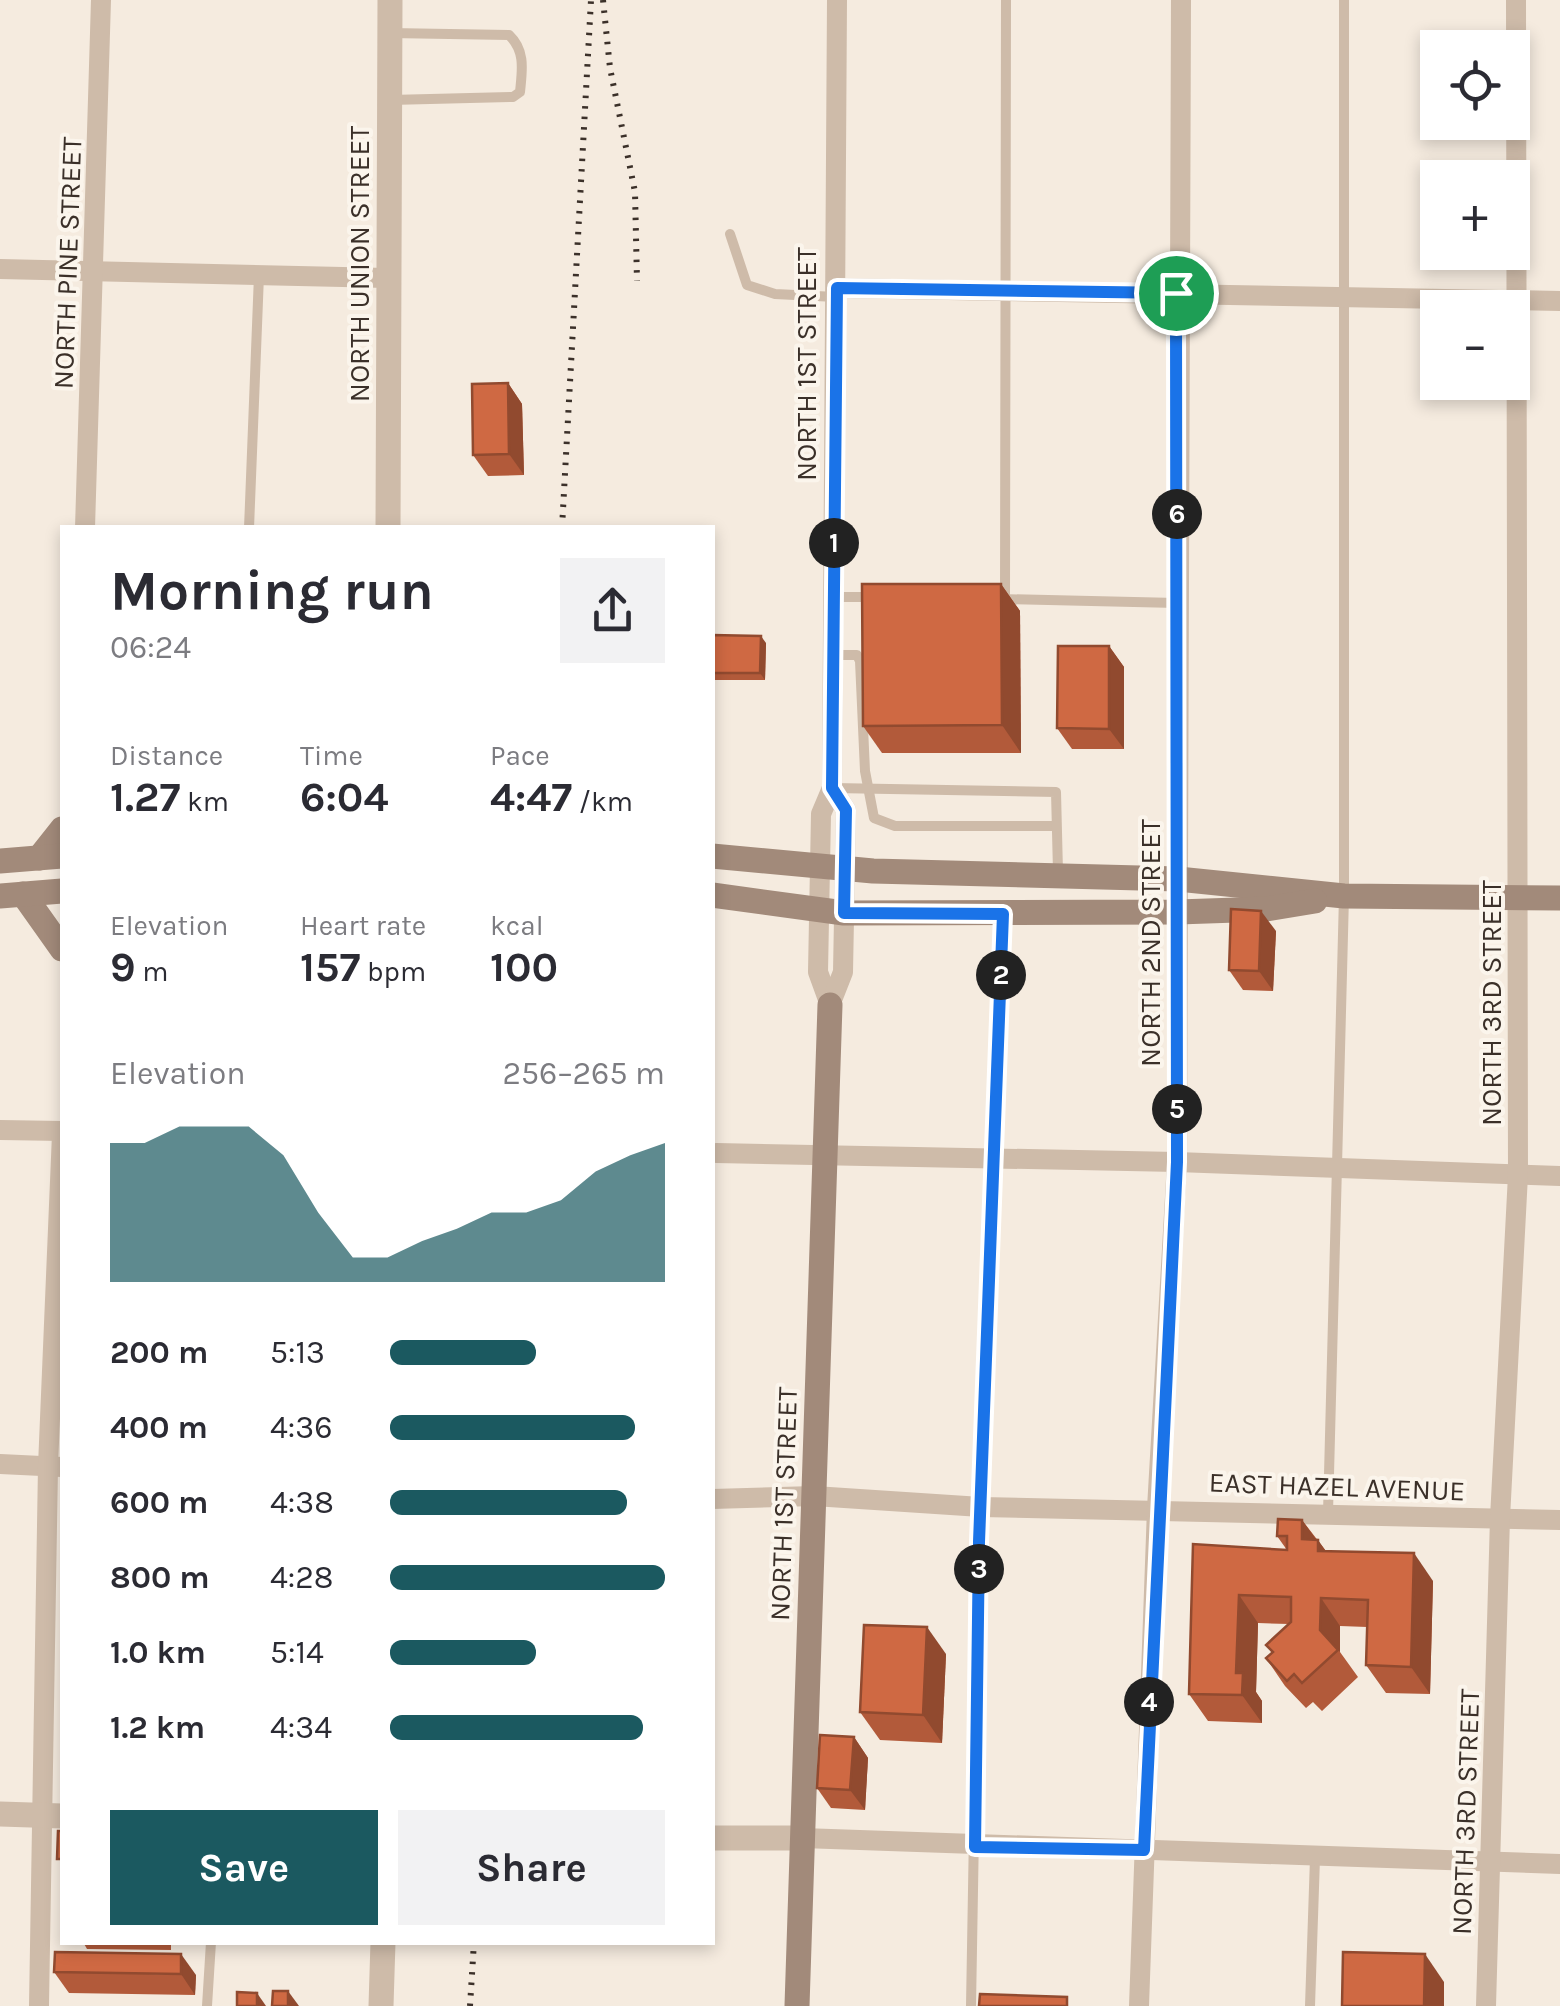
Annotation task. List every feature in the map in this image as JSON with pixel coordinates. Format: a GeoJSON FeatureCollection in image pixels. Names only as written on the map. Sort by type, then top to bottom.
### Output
{"type":"FeatureCollection","features":[{"type":"Feature","properties":{"kind":"main road"},"geometry":{"type":"LineString","coordinates":[[0,861],[51,856]]}},
{"type":"Feature","properties":{"kind":"main road"},"geometry":{"type":"LineString","coordinates":[[715,856],[832,869],[1178,879],[1344,896],[1560,898]]}},
{"type":"Feature","properties":{"kind":"main road"},"geometry":{"type":"LineString","coordinates":[[11,895],[60,890]]}},
{"type":"Feature","properties":{"kind":"main road"},"geometry":{"type":"LineString","coordinates":[[11,895],[60,946]]}},
{"type":"Feature","properties":{"kind":"main road"},"geometry":{"type":"LineString","coordinates":[[715,895],[832,912],[1003,914],[1266,909],[1344,896]]}},
{"type":"Feature","properties":{"kind":"main road","name":"NORTH 1ST STREET"},"geometry":{"type":"LineString","coordinates":[[797,2006],[830,1005]]}},
{"type":"Feature","properties":{"kind":"street","name":"NORTH PINE STREET"},"geometry":{"type":"LineString","coordinates":[[85,525],[102,0]]}},
{"type":"Feature","properties":{"kind":"street","name":"NORTH UNION STREET"},"geometry":{"type":"LineString","coordinates":[[388,525],[390,0]]}},
{"type":"Feature","properties":{"kind":"street","name":"NORTH 1ST STREET"},"geometry":{"type":"LineString","coordinates":[[830,1005],[818,972],[832,912],[832,869],[846,810],[832,788],[836,0]]}},
{"type":"Feature","properties":{"kind":"street","name":"NORTH 2ND STREET"},"geometry":{"type":"LineString","coordinates":[[1139,2006],[1157,1508],[1177,1162],[1176,293],[1181,0]]}},
{"type":"Feature","properties":{"kind":"street","name":"NORTH 3RD STREET"},"geometry":{"type":"LineString","coordinates":[[1514,290],[1516,0]]}},
{"type":"Feature","properties":{"kind":"street"},"geometry":{"type":"LineString","coordinates":[[0,270],[387,278]]}},
{"type":"Feature","properties":{"kind":"street"},"geometry":{"type":"LineString","coordinates":[[837,293],[1005,290],[1420,298]]}},
{"type":"Feature","properties":{"kind":"street"},"geometry":{"type":"LineString","coordinates":[[1530,300],[1560,301]]}},
{"type":"Feature","properties":{"kind":"street","name":"NORTH 3RD STREET"},"geometry":{"type":"LineString","coordinates":[[1486,2006],[1500,1518],[1518,1175],[1515,400]]}},
{"type":"Feature","properties":{"kind":"street"},"geometry":{"type":"LineString","coordinates":[[0,1130],[60,1132]]}},
{"type":"Feature","properties":{"kind":"street"},"geometry":{"type":"LineString","coordinates":[[716,1153],[994,1157],[1560,1176]]}},
{"type":"Feature","properties":{"kind":"street"},"geometry":{"type":"LineString","coordinates":[[39,2006],[54,1816],[60,1227]]}},
{"type":"Feature","properties":{"kind":"street"},"geometry":{"type":"LineString","coordinates":[[0,1464],[55,1466]]}},
{"type":"Feature","properties":{"kind":"street","name":"EAST HAZEL AVENUE"},"geometry":{"type":"LineString","coordinates":[[715,1498],[814,1496],[981,1507],[1560,1520]]}},
{"type":"Feature","properties":{"kind":"street"},"geometry":{"type":"LineString","coordinates":[[0,1814],[54,1816]]}},
{"type":"Feature","properties":{"kind":"street"},"geometry":{"type":"LineString","coordinates":[[715,1838],[1560,1864]]}},
{"type":"Feature","properties":{"kind":"street"},"geometry":{"type":"LineString","coordinates":[[381,2006],[383,1945]]}},
{"type":"Feature","properties":{"kind":"lane"},"geometry":{"type":"LineString","coordinates":[[1005,599],[1006,0]]}},
{"type":"Feature","properties":{"kind":"lane"},"geometry":{"type":"LineString","coordinates":[[1328,1513],[1344,896],[1344,0]]}},
{"type":"Feature","properties":{"kind":"lane"},"geometry":{"type":"LineString","coordinates":[[390,33],[510,35],[519,45],[522,63],[520,92],[513,97],[390,100]]}},
{"type":"Feature","properties":{"kind":"lane"},"geometry":{"type":"LineString","coordinates":[[730,234],[747,285],[775,294],[837,293]]}},
{"type":"Feature","properties":{"kind":"lane"},"geometry":{"type":"LineString","coordinates":[[249,525],[258,274]]}},
{"type":"Feature","properties":{"kind":"lane"},"geometry":{"type":"LineString","coordinates":[[834,597],[891,598]]}},
{"type":"Feature","properties":{"kind":"lane"},"geometry":{"type":"LineString","coordinates":[[986,598],[1178,603]]}},
{"type":"Feature","properties":{"kind":"lane"},"geometry":{"type":"LineString","coordinates":[[833,655],[857,656],[860,661],[870,811],[885,824],[1056,826]]}},
{"type":"Feature","properties":{"kind":"lane"},"geometry":{"type":"LineString","coordinates":[[832,788],[1056,792],[1058,873]]}},
{"type":"Feature","properties":{"kind":"lane"},"geometry":{"type":"LineString","coordinates":[[971,2006],[981,1507],[1003,914]]}},
{"type":"Feature","properties":{"kind":"lane"},"geometry":{"type":"LineString","coordinates":[[1310,2006],[1315,1858]]}},
{"type":"Feature","properties":{"kind":"lane"},"geometry":{"type":"LineString","coordinates":[[206,2006],[210,1945]]}},
{"type":"Feature","properties":{"kind":"building"},"geometry":{"type":"Polygon","coordinates":[[[508,383],[509,454],[473,455],[472,384],[508,383]]]}},
{"type":"Feature","properties":{"kind":"building"},"geometry":{"type":"Polygon","coordinates":[[[862,584],[1001,584],[1002,725],[863,726],[862,584]]]}},
{"type":"Feature","properties":{"kind":"building"},"geometry":{"type":"Polygon","coordinates":[[[715,635],[761,636],[760,673],[715,673],[715,635]]]}},
{"type":"Feature","properties":{"kind":"building"},"geometry":{"type":"Polygon","coordinates":[[[1058,646],[1109,646],[1109,729],[1057,728],[1058,646]]]}},
{"type":"Feature","properties":{"kind":"building"},"geometry":{"type":"Polygon","coordinates":[[[1231,909],[1261,911],[1259,971],[1229,970],[1231,909]]]}},
{"type":"Feature","properties":{"kind":"building"},"geometry":{"type":"Polygon","coordinates":[[[1278,1519],[1302,1520],[1302,1539],[1318,1540],[1318,1551],[1414,1553],[1411,1667],[1366,1665],[1368,1600],[1321,1598],[1320,1630],[1338,1650],[1302,1683],[1294,1674],[1287,1681],[1266,1658],[1273,1652],[1266,1645],[1291,1622],[1291,1597],[1239,1595],[1236,1673],[1243,1673],[1242,1695],[1189,1694],[1193,1544],[1287,1550],[1287,1536],[1277,1536],[1278,1519]]]}},
{"type":"Feature","properties":{"kind":"building"},"geometry":{"type":"Polygon","coordinates":[[[864,1625],[927,1627],[923,1715],[860,1712],[864,1625]]]}},
{"type":"Feature","properties":{"kind":"building"},"geometry":{"type":"Polygon","coordinates":[[[820,1735],[854,1737],[850,1790],[817,1788],[820,1735]]]}},
{"type":"Feature","properties":{"kind":"building"},"geometry":{"type":"Polygon","coordinates":[[[58,1831],[60,1831],[60,1859],[58,1831]]]}},
{"type":"Feature","properties":{"kind":"building"},"geometry":{"type":"Polygon","coordinates":[[[55,1952],[181,1954],[181,1974],[54,1972],[55,1952]]]}},
{"type":"Feature","properties":{"kind":"building"},"geometry":{"type":"Polygon","coordinates":[[[1343,1952],[1425,1954],[1424,2006],[1342,2006],[1343,1952]]]}},
{"type":"Feature","properties":{"kind":"building"},"geometry":{"type":"Polygon","coordinates":[[[273,1991],[288,1991],[288,2006],[272,2006],[273,1991]]]}},
{"type":"Feature","properties":{"kind":"building"},"geometry":{"type":"Polygon","coordinates":[[[237,1992],[257,1993],[257,2006],[237,2006],[237,1992]]]}},
{"type":"Feature","properties":{"kind":"building"},"geometry":{"type":"Polygon","coordinates":[[[980,1994],[1067,1997],[1067,2006],[979,2006],[980,1994]]]}},
{"type":"Feature","properties":{"kind":"railway"},"geometry":{"type":"LineString","coordinates":[[562,525],[591,0]]}},
{"type":"Feature","properties":{"kind":"railway"},"geometry":{"type":"LineString","coordinates":[[603,0],[610,68],[635,192],[637,281]]}},
{"type":"Feature","properties":{"kind":"railway"},"geometry":{"type":"LineString","coordinates":[[470,2006],[474,1945]]}},
{"type":"Feature","properties":{"kind":"route"},"geometry":{"type":"LineString","coordinates":[[837,288],[1176,293],[1177,1162],[1157,1508],[1144,1850],[975,1847],[979,1542],[1003,914],[844,913],[846,810],[832,788],[837,288]]}}]}
